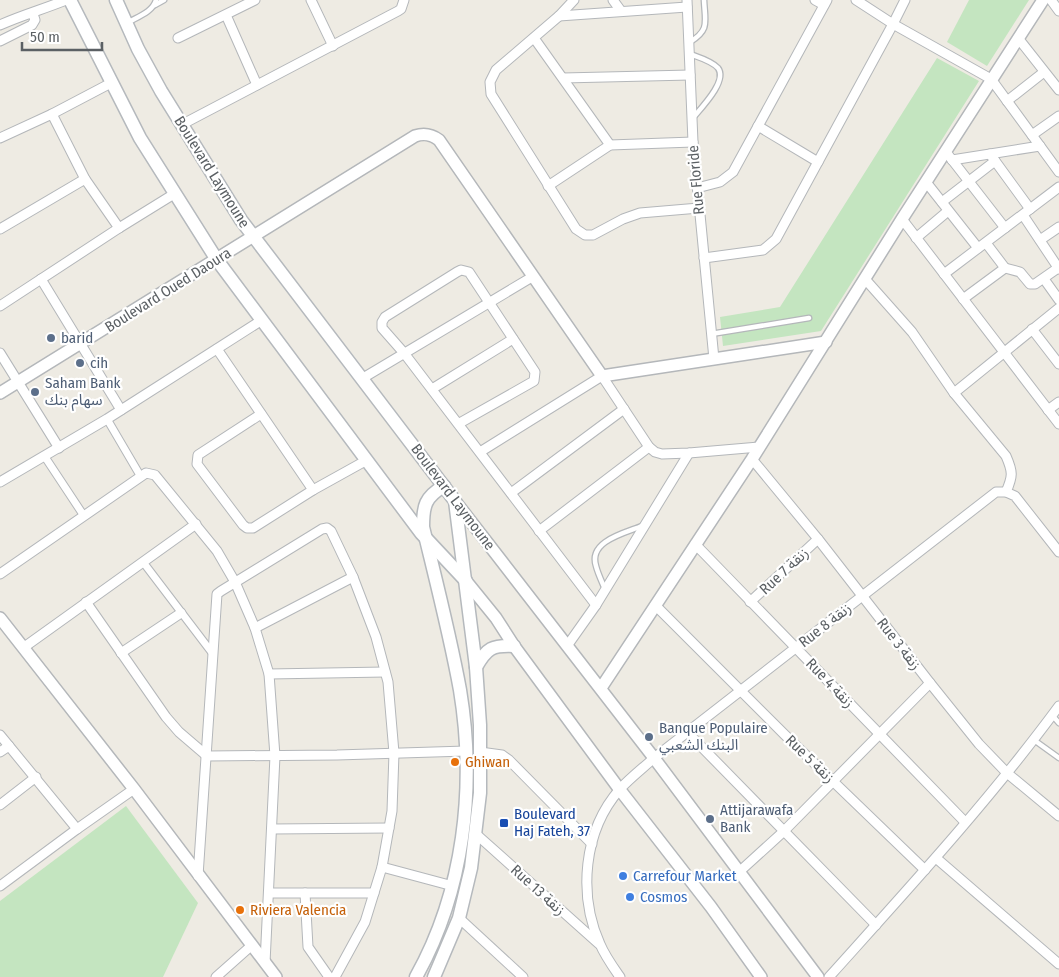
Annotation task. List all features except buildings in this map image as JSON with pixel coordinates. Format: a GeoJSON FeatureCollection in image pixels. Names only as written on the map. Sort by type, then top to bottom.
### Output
{"type":"FeatureCollection","features":[{"type":"Feature","properties":{"kind":"main road"},"geometry":{"type":"LineString","coordinates":[[70,0],[140,138],[217,260],[426,539],[466,581]]}},
{"type":"Feature","properties":{"kind":"main road","name":"Boulevard Laymoune"},"geometry":{"type":"LineString","coordinates":[[116,0],[148,68],[181,125],[252,236],[363,378],[455,501]]}},
{"type":"Feature","properties":{"kind":"main road"},"geometry":{"type":"LineString","coordinates":[[416,977],[430,952],[453,886],[460,853],[465,801],[466,751],[460,691],[447,624],[423,527],[423,514],[430,495],[444,486]]}},
{"type":"Feature","properties":{"kind":"main road"},"geometry":{"type":"LineString","coordinates":[[434,977],[459,918],[471,868],[480,793],[476,667],[455,501]]}},
{"type":"Feature","properties":{"kind":"main road"},"geometry":{"type":"LineString","coordinates":[[476,667],[482,656],[493,647],[514,646]]}},
{"type":"Feature","properties":{"kind":"street"},"geometry":{"type":"LineString","coordinates":[[0,25],[66,0]]}},
{"type":"Feature","properties":{"kind":"street"},"geometry":{"type":"LineString","coordinates":[[178,38],[255,0]]}},
{"type":"Feature","properties":{"kind":"street"},"geometry":{"type":"LineString","coordinates":[[312,0],[333,46]]}},
{"type":"Feature","properties":{"kind":"street"},"geometry":{"type":"LineString","coordinates":[[181,125],[398,11],[401,9],[404,0]]}},
{"type":"Feature","properties":{"kind":"street"},"geometry":{"type":"LineString","coordinates":[[574,0],[559,16],[496,70],[490,82],[491,94],[576,229],[585,235],[593,235],[623,219],[640,213],[699,208]]}},
{"type":"Feature","properties":{"kind":"street"},"geometry":{"type":"LineString","coordinates":[[613,0],[621,11]]}},
{"type":"Feature","properties":{"kind":"street"},"geometry":{"type":"LineString","coordinates":[[697,188],[720,182],[733,172],[825,3],[815,0]]}},
{"type":"Feature","properties":{"kind":"street"},"geometry":{"type":"LineString","coordinates":[[856,0],[991,80],[1059,172]]}},
{"type":"Feature","properties":{"kind":"street"},"geometry":{"type":"LineString","coordinates":[[704,258],[763,250],[776,239],[894,24],[905,0]]}},
{"type":"Feature","properties":{"kind":"street"},"geometry":{"type":"LineString","coordinates":[[600,688],[752,459],[926,182],[949,156],[991,80],[1043,0]]}},
{"type":"Feature","properties":{"kind":"street"},"geometry":{"type":"LineString","coordinates":[[1051,0],[1059,11]]}},
{"type":"Feature","properties":{"kind":"street"},"geometry":{"type":"LineString","coordinates":[[559,16],[687,4]]}},
{"type":"Feature","properties":{"kind":"street","name":"Rue Floride"},"geometry":{"type":"LineString","coordinates":[[687,4],[693,142],[714,359]]}},
{"type":"Feature","properties":{"kind":"street"},"geometry":{"type":"LineString","coordinates":[[0,41],[32,25],[35,20],[33,14]]}},
{"type":"Feature","properties":{"kind":"street"},"geometry":{"type":"LineString","coordinates":[[226,15],[257,85]]}},
{"type":"Feature","properties":{"kind":"street"},"geometry":{"type":"LineString","coordinates":[[534,38],[610,145]]}},
{"type":"Feature","properties":{"kind":"street"},"geometry":{"type":"LineString","coordinates":[[1018,38],[1059,90]]}},
{"type":"Feature","properties":{"kind":"street"},"geometry":{"type":"LineString","coordinates":[[1007,101],[1044,72]]}},
{"type":"Feature","properties":{"kind":"street"},"geometry":{"type":"LineString","coordinates":[[563,78],[690,75]]}},
{"type":"Feature","properties":{"kind":"street"},"geometry":{"type":"LineString","coordinates":[[0,138],[52,114],[111,83]]}},
{"type":"Feature","properties":{"kind":"street"},"geometry":{"type":"LineString","coordinates":[[52,114],[85,179],[119,228]]}},
{"type":"Feature","properties":{"kind":"street"},"geometry":{"type":"LineString","coordinates":[[1032,135],[1059,116]]}},
{"type":"Feature","properties":{"kind":"street"},"geometry":{"type":"LineString","coordinates":[[758,126],[818,162]]}},
{"type":"Feature","properties":{"kind":"street","name":"Boulevard Oued Daoura"},"geometry":{"type":"LineString","coordinates":[[0,393],[415,136],[429,134],[439,140],[532,277]]}},
{"type":"Feature","properties":{"kind":"street"},"geometry":{"type":"LineString","coordinates":[[548,186],[610,145],[693,142]]}},
{"type":"Feature","properties":{"kind":"street"},"geometry":{"type":"LineString","coordinates":[[949,156],[992,157],[1040,146]]}},
{"type":"Feature","properties":{"kind":"street"},"geometry":{"type":"LineString","coordinates":[[949,156],[1005,228]]}},
{"type":"Feature","properties":{"kind":"street"},"geometry":{"type":"LineString","coordinates":[[942,202],[968,182],[992,157]]}},
{"type":"Feature","properties":{"kind":"street"},"geometry":{"type":"LineString","coordinates":[[926,182],[948,210],[1006,268],[1020,272],[1030,284],[1037,284],[1059,268],[1040,240],[1026,212],[992,157]]}},
{"type":"Feature","properties":{"kind":"street"},"geometry":{"type":"LineString","coordinates":[[0,229],[85,179]]}},
{"type":"Feature","properties":{"kind":"street"},"geometry":{"type":"LineString","coordinates":[[944,274],[1059,188]]}},
{"type":"Feature","properties":{"kind":"street"},"geometry":{"type":"LineString","coordinates":[[0,306],[174,194]]}},
{"type":"Feature","properties":{"kind":"street"},"geometry":{"type":"LineString","coordinates":[[916,238],[948,210]]}},
{"type":"Feature","properties":{"kind":"street"},"geometry":{"type":"LineString","coordinates":[[902,220],[1059,424]]}},
{"type":"Feature","properties":{"kind":"street"},"geometry":{"type":"LineString","coordinates":[[1040,240],[1059,227]]}},
{"type":"Feature","properties":{"kind":"street"},"geometry":{"type":"LineString","coordinates":[[963,299],[1006,268]]}},
{"type":"Feature","properties":{"kind":"street"},"geometry":{"type":"LineString","coordinates":[[458,424],[534,381],[535,372],[469,272],[461,270],[385,317],[382,322],[382,328],[432,389],[458,424],[511,493],[539,531],[596,604]]}},
{"type":"Feature","properties":{"kind":"street"},"geometry":{"type":"LineString","coordinates":[[363,378],[532,277],[602,376],[649,447],[658,454],[689,454],[759,447]]}},
{"type":"Feature","properties":{"kind":"street"},"geometry":{"type":"LineString","coordinates":[[41,279],[122,410]]}},
{"type":"Feature","properties":{"kind":"street"},"geometry":{"type":"LineString","coordinates":[[865,279],[912,332],[954,393],[1006,456],[1011,468],[1012,477],[1001,492],[1015,496],[1059,551]]}},
{"type":"Feature","properties":{"kind":"street"},"geometry":{"type":"LineString","coordinates":[[1044,279],[1059,300]]}},
{"type":"Feature","properties":{"kind":"street"},"geometry":{"type":"LineString","coordinates":[[954,393],[1059,308]]}},
{"type":"Feature","properties":{"kind":"street"},"geometry":{"type":"LineString","coordinates":[[0,482],[122,410],[262,320]]}},
{"type":"Feature","properties":{"kind":"street"},"geometry":{"type":"LineString","coordinates":[[1032,329],[1059,364]]}},
{"type":"Feature","properties":{"kind":"street"},"geometry":{"type":"LineString","coordinates":[[432,389],[513,339]]}},
{"type":"Feature","properties":{"kind":"street"},"geometry":{"type":"LineString","coordinates":[[480,452],[602,376],[826,342]]}},
{"type":"Feature","properties":{"kind":"street"},"geometry":{"type":"LineString","coordinates":[[217,350],[313,490]]}},
{"type":"Feature","properties":{"kind":"street"},"geometry":{"type":"LineString","coordinates":[[0,353],[59,448]]}},
{"type":"Feature","properties":{"kind":"street"},"geometry":{"type":"LineString","coordinates":[[1048,410],[1059,402]]}},
{"type":"Feature","properties":{"kind":"street"},"geometry":{"type":"LineString","coordinates":[[511,493],[624,409]]}},
{"type":"Feature","properties":{"kind":"street"},"geometry":{"type":"LineString","coordinates":[[260,414],[198,455],[197,464],[247,528],[253,528],[313,490],[367,460]]}},
{"type":"Feature","properties":{"kind":"street"},"geometry":{"type":"LineString","coordinates":[[107,419],[141,477]]}},
{"type":"Feature","properties":{"kind":"street"},"geometry":{"type":"LineString","coordinates":[[539,531],[649,447]]}},
{"type":"Feature","properties":{"kind":"street"},"geometry":{"type":"LineString","coordinates":[[567,646],[596,604],[689,454]]}},
{"type":"Feature","properties":{"kind":"street"},"geometry":{"type":"LineString","coordinates":[[45,457],[84,516]]}},
{"type":"Feature","properties":{"kind":"street","name":"Rue 3 زنقة"},"geometry":{"type":"LineString","coordinates":[[752,459],[818,539],[979,744],[1007,773],[1059,816]]}},
{"type":"Feature","properties":{"kind":"street"},"geometry":{"type":"LineString","coordinates":[[0,574],[146,473],[155,475],[217,551],[235,582],[255,628],[270,674],[275,756],[265,963]]}},
{"type":"Feature","properties":{"kind":"street","name":"Rue 8 زنقة"},"geometry":{"type":"LineString","coordinates":[[600,945],[592,922],[586,894],[586,870],[592,844],[603,815],[620,790],[654,758],[861,596],[1001,492]]}},
{"type":"Feature","properties":{"kind":"street","name":"Boulevard Laymoune"},"geometry":{"type":"LineString","coordinates":[[455,501],[654,758],[818,977]]}},
{"type":"Feature","properties":{"kind":"street"},"geometry":{"type":"LineString","coordinates":[[23,648],[196,524]]}},
{"type":"Feature","properties":{"kind":"street"},"geometry":{"type":"LineString","coordinates":[[198,876],[217,594],[322,529],[327,528],[331,531],[353,577],[376,638],[388,682],[394,753],[392,811],[382,867],[365,922],[335,977]]}},
{"type":"Feature","properties":{"kind":"street","name":"Rue 7 زنقة"},"geometry":{"type":"LineString","coordinates":[[750,602],[818,539]]}},
{"type":"Feature","properties":{"kind":"street","name":"Rue 4 زنقة"},"geometry":{"type":"LineString","coordinates":[[695,544],[965,822]]}},
{"type":"Feature","properties":{"kind":"street"},"geometry":{"type":"LineString","coordinates":[[143,562],[213,654]]}},
{"type":"Feature","properties":{"kind":"street"},"geometry":{"type":"LineString","coordinates":[[255,628],[353,577]]}},
{"type":"Feature","properties":{"kind":"street"},"geometry":{"type":"LineString","coordinates":[[466,581],[496,618],[514,646],[620,790],[711,907],[761,977]]}},
{"type":"Feature","properties":{"kind":"street"},"geometry":{"type":"LineString","coordinates":[[86,602],[166,717],[179,732],[207,756],[466,751]]}},
{"type":"Feature","properties":{"kind":"street","name":"Rue 5 زنقة"},"geometry":{"type":"LineString","coordinates":[[655,605],[832,781],[925,870]]}},
{"type":"Feature","properties":{"kind":"street"},"geometry":{"type":"LineString","coordinates":[[121,654],[181,613]]}},
{"type":"Feature","properties":{"kind":"street"},"geometry":{"type":"LineString","coordinates":[[1,622],[134,789],[276,977]]}},
{"type":"Feature","properties":{"kind":"street"},"geometry":{"type":"LineString","coordinates":[[270,674],[385,672]]}},
{"type":"Feature","properties":{"kind":"street"},"geometry":{"type":"LineString","coordinates":[[739,872],[783,832],[930,683]]}},
{"type":"Feature","properties":{"kind":"street"},"geometry":{"type":"LineString","coordinates":[[829,977],[936,858],[1034,740],[1059,706]]}},
{"type":"Feature","properties":{"kind":"street"},"geometry":{"type":"LineString","coordinates":[[688,733],[876,925]]}},
{"type":"Feature","properties":{"kind":"street"},"geometry":{"type":"LineString","coordinates":[[0,735],[77,829]]}},
{"type":"Feature","properties":{"kind":"street"},"geometry":{"type":"LineString","coordinates":[[0,752],[9,746]]}},
{"type":"Feature","properties":{"kind":"street"},"geometry":{"type":"LineString","coordinates":[[480,752],[502,755],[509,760],[592,844]]}},
{"type":"Feature","properties":{"kind":"street"},"geometry":{"type":"LineString","coordinates":[[0,805],[36,777]]}},
{"type":"Feature","properties":{"kind":"street"},"geometry":{"type":"LineString","coordinates":[[0,886],[134,789]]}},
{"type":"Feature","properties":{"kind":"street"},"geometry":{"type":"LineString","coordinates":[[272,829],[389,828]]}},
{"type":"Feature","properties":{"kind":"street","name":"Rue 13 زنقة"},"geometry":{"type":"LineString","coordinates":[[476,834],[600,945]]}},
{"type":"Feature","properties":{"kind":"street"},"geometry":{"type":"LineString","coordinates":[[936,858],[1059,964]]}},
{"type":"Feature","properties":{"kind":"street"},"geometry":{"type":"LineString","coordinates":[[382,867],[453,886]]}},
{"type":"Feature","properties":{"kind":"street"},"geometry":{"type":"LineString","coordinates":[[269,893],[374,893]]}},
{"type":"Feature","properties":{"kind":"street"},"geometry":{"type":"LineString","coordinates":[[305,893],[308,947],[329,977]]}},
{"type":"Feature","properties":{"kind":"street"},"geometry":{"type":"LineString","coordinates":[[459,918],[523,977]]}},
{"type":"Feature","properties":{"kind":"street"},"geometry":{"type":"LineString","coordinates":[[600,945],[620,977]]}},
{"type":"Feature","properties":{"kind":"street"},"geometry":{"type":"LineString","coordinates":[[216,977],[251,946]]}},
{"type":"Feature","properties":{"kind":"lane"},"geometry":{"type":"LineString","coordinates":[[126,23],[150,10],[155,3],[164,0]]}},
{"type":"Feature","properties":{"kind":"lane"},"geometry":{"type":"LineString","coordinates":[[688,43],[701,35],[704,29],[704,0]]}},
{"type":"Feature","properties":{"kind":"lane"},"geometry":{"type":"LineString","coordinates":[[689,53],[718,67],[720,74],[717,87],[692,120]]}},
{"type":"Feature","properties":{"kind":"lane"},"geometry":{"type":"LineString","coordinates":[[711,334],[809,318]]}},
{"type":"Feature","properties":{"kind":"lane"},"geometry":{"type":"LineString","coordinates":[[605,589],[595,566],[595,556],[599,547],[610,539],[645,525]]}},
{"type":"Feature","properties":{"kind":"lane"},"geometry":{"type":"LineString","coordinates":[[1052,716],[1059,723]]}},
{"type":"Feature","properties":{"kind":"lane"},"geometry":{"type":"LineString","coordinates":[[1034,740],[1059,758]]}},
{"type":"Feature","properties":{"kind":"green space"},"geometry":{"type":"Polygon","coordinates":[[[969,0],[1029,0],[987,66],[947,42],[969,0]]]}},
{"type":"Feature","properties":{"kind":"green space"},"geometry":{"type":"Polygon","coordinates":[[[937,58],[979,81],[821,331],[723,346],[720,317],[780,307],[937,58]]]}},
{"type":"Feature","properties":{"kind":"green space"},"geometry":{"type":"Polygon","coordinates":[[[126,806],[198,903],[163,977],[0,977],[0,901],[126,806]]]}},
{"type":"Feature","properties":{"kind":"place","name":"barid"},"geometry":{"type":"Point","coordinates":[51,338]}},
{"type":"Feature","properties":{"kind":"place","name":"cih"},"geometry":{"type":"Point","coordinates":[80,363]}},
{"type":"Feature","properties":{"kind":"place","name":"Saham Bank سهام بنك"},"geometry":{"type":"Point","coordinates":[35,392]}},
{"type":"Feature","properties":{"kind":"place","name":"Banque Populaire البنك الشعبي"},"geometry":{"type":"Point","coordinates":[649,737]}},
{"type":"Feature","properties":{"kind":"place","name":"Ghiwan"},"geometry":{"type":"Point","coordinates":[455,762]}},
{"type":"Feature","properties":{"kind":"place","name":"Attijarawafa Bank"},"geometry":{"type":"Point","coordinates":[710,819]}},
{"type":"Feature","properties":{"kind":"place","name":"Boulevard Haj Fateh, 37"},"geometry":{"type":"Point","coordinates":[504,823]}},
{"type":"Feature","properties":{"kind":"place","name":"Carrefour Market"},"geometry":{"type":"Point","coordinates":[623,876]}},
{"type":"Feature","properties":{"kind":"place","name":"Cosmos"},"geometry":{"type":"Point","coordinates":[630,897]}},
{"type":"Feature","properties":{"kind":"place","name":"Riviera Valencia"},"geometry":{"type":"Point","coordinates":[240,910]}}]}
